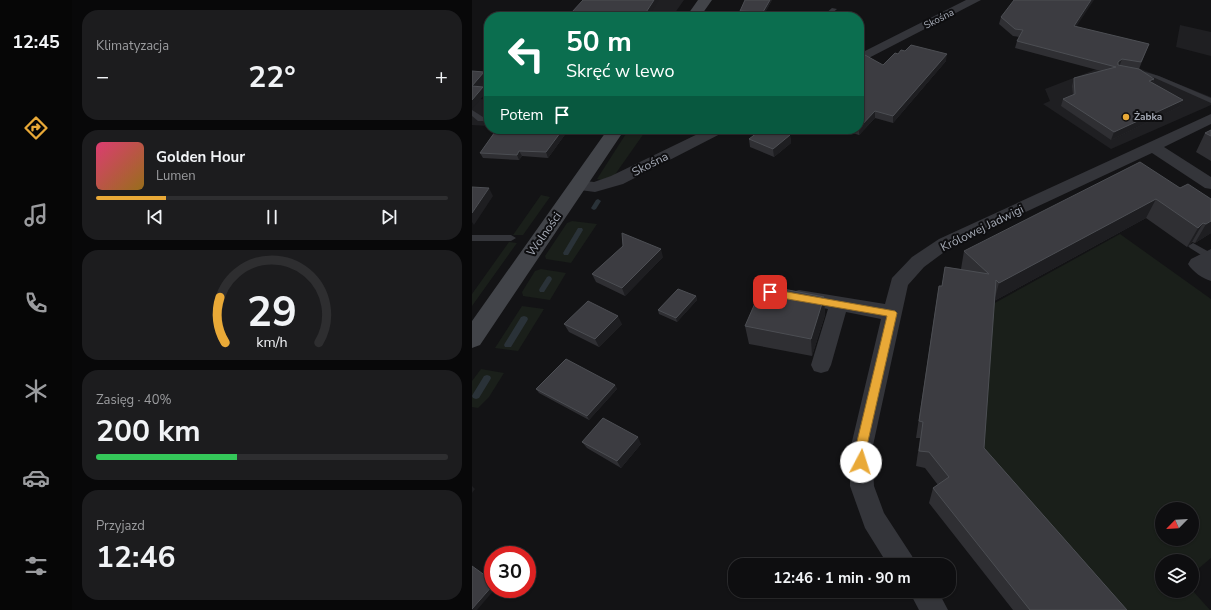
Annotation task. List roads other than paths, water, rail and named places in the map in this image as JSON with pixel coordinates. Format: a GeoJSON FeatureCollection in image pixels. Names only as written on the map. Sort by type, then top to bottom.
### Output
{"type":"FeatureCollection","features":[{"type":"Feature","properties":{"kind":"street"},"geometry":{"type":"LineString","coordinates":[[697,12],[705,0]]}},
{"type":"Feature","properties":{"kind":"street","name":"Skośna"},"geometry":{"type":"LineString","coordinates":[[864,56],[975,0]]}},
{"type":"Feature","properties":{"kind":"street","name":"Królowej Jadwigi"},"geometry":{"type":"LineString","coordinates":[[898,558],[874,520],[862,486],[861,450],[899,283],[918,262],[945,243],[1153,147],[1211,118]]}},
{"type":"Feature","properties":{"kind":"street","name":"Wolności"},"geometry":{"type":"LineString","coordinates":[[472,339],[614,134]]}},
{"type":"Feature","properties":{"kind":"street","name":"Skośna"},"geometry":{"type":"LineString","coordinates":[[578,185],[595,187],[617,180],[709,134]]}},
{"type":"Feature","properties":{"kind":"street"},"geometry":{"type":"LineString","coordinates":[[1153,147],[1211,184]]}},
{"type":"Feature","properties":{"kind":"street"},"geometry":{"type":"LineString","coordinates":[[1210,256],[1197,264],[1211,274]]}},
{"type":"Feature","properties":{"kind":"street"},"geometry":{"type":"LineString","coordinates":[[785,295],[892,313]]}},
{"type":"Feature","properties":{"kind":"street"},"geometry":{"type":"LineString","coordinates":[[821,365],[839,303]]}},
{"type":"Feature","properties":{"kind":"street"},"geometry":{"type":"LineString","coordinates":[[927,598],[935,610]]}},
{"type":"Feature","properties":{"kind":"lane"},"geometry":{"type":"LineString","coordinates":[[830,12],[834,9]]}},
{"type":"Feature","properties":{"kind":"lane"},"geometry":{"type":"LineString","coordinates":[[1126,70],[1157,77],[1211,101]]}},
{"type":"Feature","properties":{"kind":"lane"},"geometry":{"type":"LineString","coordinates":[[472,112],[481,119],[484,119]]}},
{"type":"Feature","properties":{"kind":"lane"},"geometry":{"type":"LineString","coordinates":[[472,238],[511,238]]}},
{"type":"Feature","properties":{"kind":"lane"},"geometry":{"type":"LineString","coordinates":[[1193,246],[1210,256]]}},
{"type":"Feature","properties":{"kind":"waterway"},"geometry":{"type":"LineString","coordinates":[[594,208],[598,201]]}},
{"type":"Feature","properties":{"kind":"waterway"},"geometry":{"type":"LineString","coordinates":[[566,253],[580,230]]}},
{"type":"Feature","properties":{"kind":"waterway"},"geometry":{"type":"LineString","coordinates":[[542,290],[549,279]]}},
{"type":"Feature","properties":{"kind":"waterway"},"geometry":{"type":"LineString","coordinates":[[508,345],[524,319]]}},
{"type":"Feature","properties":{"kind":"waterway"},"geometry":{"type":"LineString","coordinates":[[476,396],[487,378]]}},
{"type":"Feature","properties":{"kind":"place","name":"Żabka"},"geometry":{"type":"Point","coordinates":[1126,117]}}]}
